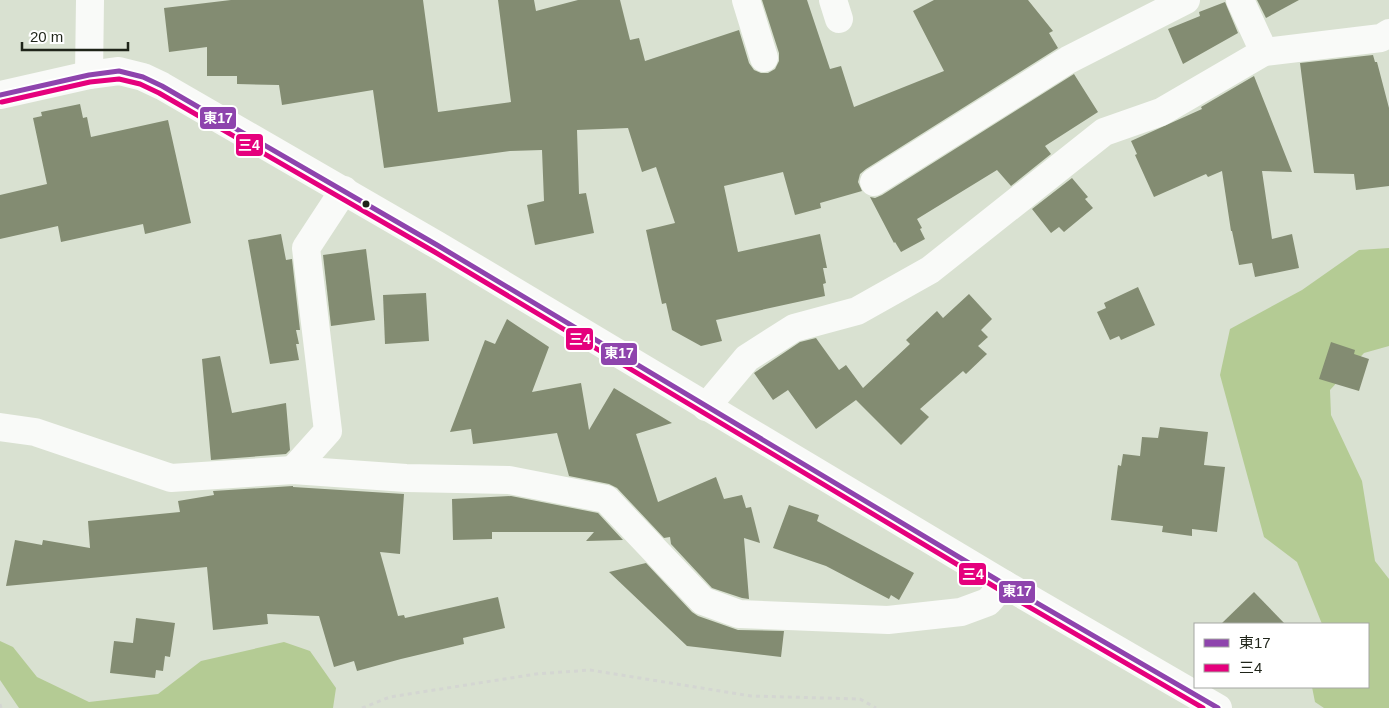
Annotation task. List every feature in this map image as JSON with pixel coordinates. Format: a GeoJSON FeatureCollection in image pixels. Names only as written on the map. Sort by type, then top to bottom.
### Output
{"type":"FeatureCollection","features":[{"type":"Feature","properties":{"kind":"street"},"geometry":{"type":"LineString","coordinates":[[89,76],[90,0]]}},
{"type":"Feature","properties":{"kind":"street"},"geometry":{"type":"LineString","coordinates":[[746,0],[764,58]]}},
{"type":"Feature","properties":{"kind":"street"},"geometry":{"type":"LineString","coordinates":[[874,182],[1068,60],[1186,0]]}},
{"type":"Feature","properties":{"kind":"street"},"geometry":{"type":"LineString","coordinates":[[1240,0],[1264,52]]}},
{"type":"Feature","properties":{"kind":"street"},"geometry":{"type":"LineString","coordinates":[[706,407],[747,358],[794,328],[858,311],[930,270],[1104,132],[1160,112],[1264,52],[1381,38],[1389,33]]}},
{"type":"Feature","properties":{"kind":"street"},"geometry":{"type":"LineString","coordinates":[[0,96],[119,71],[143,77],[162,86],[344,190],[1004,584],[1218,708]]}},
{"type":"Feature","properties":{"kind":"street"},"geometry":{"type":"LineString","coordinates":[[293,470],[328,431],[306,248],[344,190]]}},
{"type":"Feature","properties":{"kind":"street"},"geometry":{"type":"LineString","coordinates":[[0,428],[35,432],[171,478],[293,470],[406,478],[509,480],[606,499],[703,601],[739,614],[888,620],[961,612],[988,602],[1004,584]]}},
{"type":"Feature","properties":{"kind":"path"},"geometry":{"type":"LineString","coordinates":[[362,708],[390,697],[536,674],[590,670],[752,696],[860,698],[876,708]]}},
{"type":"Feature","properties":{"kind":"path"},"geometry":{"type":"LineString","coordinates":[[0,704],[2,708]]}},
{"type":"Feature","properties":{"kind":"green space"},"geometry":{"type":"Polygon","coordinates":[[[1389,248],[1389,346],[1364,353],[1330,390],[1331,415],[1362,481],[1375,561],[1389,579],[1389,708],[1324,708],[1315,702],[1312,688],[1369,688],[1369,623],[1322,623],[1297,562],[1264,537],[1220,375],[1230,329],[1302,290],[1359,250],[1389,248]]]}},
{"type":"Feature","properties":{"kind":"green space"},"geometry":{"type":"Polygon","coordinates":[[[0,641],[13,647],[37,677],[89,702],[158,694],[201,661],[284,642],[310,651],[336,688],[333,708],[19,708],[0,680],[0,641]]]}},
{"type":"Feature","properties":{"kind":"building"},"geometry":{"type":"Polygon","coordinates":[[[231,0],[423,0],[438,112],[511,102],[498,0],[534,0],[536,11],[578,0],[620,0],[630,40],[639,38],[645,61],[739,30],[749,63],[754,70],[768,73],[775,69],[779,61],[779,53],[762,0],[807,0],[830,69],[841,66],[854,107],[944,71],[913,11],[934,0],[1028,0],[1053,31],[1049,33],[1058,48],[866,169],[860,174],[858,182],[862,191],[820,203],[821,208],[795,215],[783,172],[724,186],[738,252],[820,234],[827,268],[823,268],[826,283],[823,284],[825,296],[716,320],[722,341],[701,346],[672,330],[666,303],[662,304],[646,230],[675,223],[656,167],[642,172],[628,128],[577,130],[579,194],[586,193],[594,233],[535,245],[527,205],[544,201],[542,150],[510,151],[384,168],[373,90],[282,105],[279,85],[237,84],[237,76],[207,76],[207,47],[169,52],[164,8],[231,0]]]}},
{"type":"Feature","properties":{"kind":"building"},"geometry":{"type":"Polygon","coordinates":[[[1257,0],[1299,0],[1266,18],[1257,0]]]}},
{"type":"Feature","properties":{"kind":"building"},"geometry":{"type":"Polygon","coordinates":[[[1225,2],[1238,33],[1183,64],[1168,29],[1200,16],[1199,12],[1225,2]]]}},
{"type":"Feature","properties":{"kind":"building"},"geometry":{"type":"Polygon","coordinates":[[[1373,55],[1375,62],[1377,62],[1389,108],[1389,186],[1356,190],[1354,174],[1314,173],[1300,63],[1373,55]]]}},
{"type":"Feature","properties":{"kind":"building"},"geometry":{"type":"Polygon","coordinates":[[[1074,74],[1098,112],[1045,146],[1051,154],[1011,186],[997,170],[917,219],[925,239],[901,252],[894,243],[870,197],[875,198],[882,195],[1074,74]]]}},
{"type":"Feature","properties":{"kind":"building"},"geometry":{"type":"Polygon","coordinates":[[[1254,76],[1292,172],[1262,171],[1272,239],[1292,234],[1299,268],[1255,277],[1252,263],[1239,265],[1231,231],[1222,171],[1208,177],[1206,174],[1154,197],[1135,155],[1137,154],[1131,141],[1202,109],[1201,107],[1254,76]]]}},
{"type":"Feature","properties":{"kind":"building"},"geometry":{"type":"Polygon","coordinates":[[[80,104],[83,118],[87,117],[91,137],[168,120],[191,223],[145,234],[143,224],[61,242],[58,226],[0,239],[0,195],[47,184],[33,118],[42,116],[41,112],[80,104]]]}},
{"type":"Feature","properties":{"kind":"building"},"geometry":{"type":"Polygon","coordinates":[[[1072,178],[1088,197],[1085,199],[1093,208],[1064,232],[1059,227],[1051,233],[1032,209],[1072,178]]]}},
{"type":"Feature","properties":{"kind":"building"},"geometry":{"type":"Polygon","coordinates":[[[281,234],[286,260],[292,259],[300,330],[296,330],[299,344],[296,344],[299,360],[270,364],[248,240],[281,234]]]}},
{"type":"Feature","properties":{"kind":"building"},"geometry":{"type":"Polygon","coordinates":[[[366,249],[375,320],[331,326],[323,255],[366,249]]]}},
{"type":"Feature","properties":{"kind":"building"},"geometry":{"type":"Polygon","coordinates":[[[1138,287],[1155,325],[1121,340],[1119,336],[1110,340],[1097,312],[1106,308],[1104,303],[1138,287]]]}},
{"type":"Feature","properties":{"kind":"building"},"geometry":{"type":"Polygon","coordinates":[[[426,293],[429,341],[385,344],[383,295],[426,293]]]}},
{"type":"Feature","properties":{"kind":"building"},"geometry":{"type":"Polygon","coordinates":[[[969,294],[992,319],[981,330],[988,337],[978,346],[987,354],[966,374],[963,371],[920,409],[929,417],[901,445],[856,400],[816,429],[788,390],[773,400],[754,373],[800,342],[816,338],[839,370],[846,365],[863,388],[910,344],[906,340],[937,311],[943,318],[969,294]]]}},
{"type":"Feature","properties":{"kind":"building"},"geometry":{"type":"Polygon","coordinates":[[[507,319],[549,347],[532,392],[581,383],[589,430],[614,388],[672,423],[636,434],[658,502],[716,477],[724,499],[742,495],[746,508],[751,507],[760,543],[744,538],[749,599],[712,588],[671,544],[670,537],[664,538],[617,488],[609,484],[569,476],[557,433],[473,444],[471,429],[450,432],[485,340],[495,344],[507,319]]]}},
{"type":"Feature","properties":{"kind":"building"},"geometry":{"type":"Polygon","coordinates":[[[1331,342],[1355,350],[1354,354],[1369,359],[1359,391],[1319,379],[1331,342]]]}},
{"type":"Feature","properties":{"kind":"building"},"geometry":{"type":"Polygon","coordinates":[[[220,356],[232,413],[286,403],[290,450],[286,454],[211,460],[202,359],[220,356]]]}},
{"type":"Feature","properties":{"kind":"building"},"geometry":{"type":"Polygon","coordinates":[[[1160,427],[1208,432],[1204,465],[1225,467],[1217,532],[1192,529],[1192,536],[1162,532],[1163,526],[1111,520],[1118,465],[1121,466],[1123,454],[1140,456],[1142,437],[1158,438],[1160,427]]]}},
{"type":"Feature","properties":{"kind":"building"},"geometry":{"type":"Polygon","coordinates":[[[293,486],[404,494],[400,554],[380,552],[398,616],[404,615],[405,618],[498,597],[505,628],[463,638],[464,644],[357,671],[354,661],[334,667],[319,616],[267,614],[268,624],[213,630],[207,567],[6,586],[15,540],[42,545],[43,540],[90,548],[88,521],[180,512],[178,501],[214,495],[213,491],[293,486]]]}},
{"type":"Feature","properties":{"kind":"building"},"geometry":{"type":"Polygon","coordinates":[[[511,496],[598,513],[623,540],[586,541],[594,532],[492,532],[492,539],[453,540],[452,499],[511,496]]]}},
{"type":"Feature","properties":{"kind":"building"},"geometry":{"type":"Polygon","coordinates":[[[789,505],[819,515],[817,521],[914,573],[899,600],[891,595],[889,599],[826,566],[773,548],[789,505]]]}},
{"type":"Feature","properties":{"kind":"building"},"geometry":{"type":"Polygon","coordinates":[[[646,563],[698,616],[738,630],[784,631],[781,657],[687,646],[609,572],[646,563]]]}},
{"type":"Feature","properties":{"kind":"building"},"geometry":{"type":"Polygon","coordinates":[[[1254,592],[1284,623],[1222,623],[1254,592]]]}},
{"type":"Feature","properties":{"kind":"building"},"geometry":{"type":"Polygon","coordinates":[[[136,618],[175,623],[170,657],[165,656],[163,671],[156,670],[155,678],[110,673],[114,641],[133,643],[136,618]]]}},
{"type":"Feature","properties":{"kind":"transit line","name":"東17"},"geometry":{"type":"LineString","coordinates":[[0,95],[89,75],[119,71],[143,77],[162,86],[437,245],[1004,584],[1218,708]]}},
{"type":"Feature","properties":{"kind":"transit line","name":"三4"},"geometry":{"type":"LineString","coordinates":[[2,102],[90,82],[119,79],[140,84],[159,93],[433,251],[1000,590],[1203,708]]}}]}
